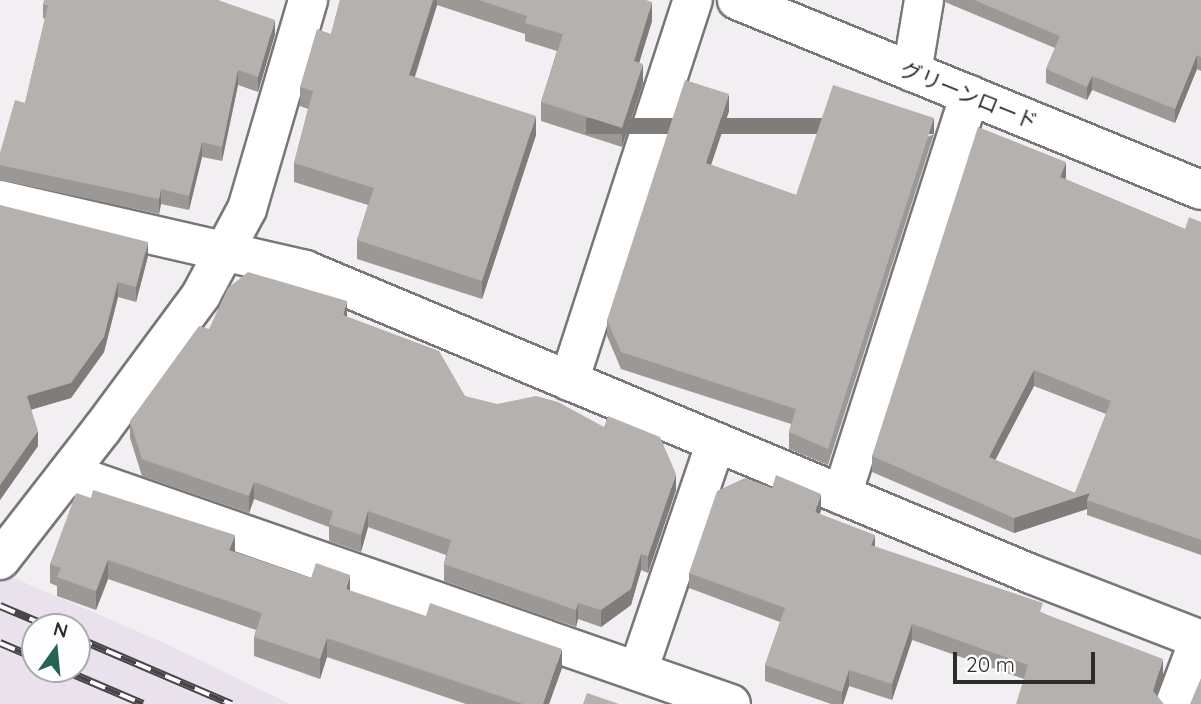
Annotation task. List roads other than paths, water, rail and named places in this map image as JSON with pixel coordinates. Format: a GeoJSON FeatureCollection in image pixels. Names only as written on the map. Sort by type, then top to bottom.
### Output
{"type":"FeatureCollection","features":[{"type":"Feature","properties":{"kind":"street"},"geometry":{"type":"LineString","coordinates":[[0,559],[102,429],[201,295],[226,252],[247,209],[308,0]]}},
{"type":"Feature","properties":{"kind":"street"},"geometry":{"type":"LineString","coordinates":[[569,381],[693,0]]}},
{"type":"Feature","properties":{"kind":"street","name":"グリーンロード"},"geometry":{"type":"LineString","coordinates":[[737,0],[1201,190]]}},
{"type":"Feature","properties":{"kind":"street"},"geometry":{"type":"LineString","coordinates":[[912,72],[924,0]]}},
{"type":"Feature","properties":{"kind":"street"},"geometry":{"type":"LineString","coordinates":[[842,495],[971,96]]}},
{"type":"Feature","properties":{"kind":"street"},"geometry":{"type":"LineString","coordinates":[[0,200],[305,270],[842,495],[1200,640],[1175,704]]}},
{"type":"Feature","properties":{"kind":"street"},"geometry":{"type":"LineString","coordinates":[[638,671],[716,442]]}},
{"type":"Feature","properties":{"kind":"street"},"geometry":{"type":"LineString","coordinates":[[68,473],[731,704]]}},
{"type":"Feature","properties":{"kind":"railway"},"geometry":{"type":"LineString","coordinates":[[0,606],[21,615]]}},
{"type":"Feature","properties":{"kind":"railway"},"geometry":{"type":"LineString","coordinates":[[0,643],[21,652]]}},
{"type":"Feature","properties":{"kind":"railway"},"geometry":{"type":"LineString","coordinates":[[91,644],[231,704]]}},
{"type":"Feature","properties":{"kind":"railway"},"geometry":{"type":"LineString","coordinates":[[91,682],[143,704]]}}]}
